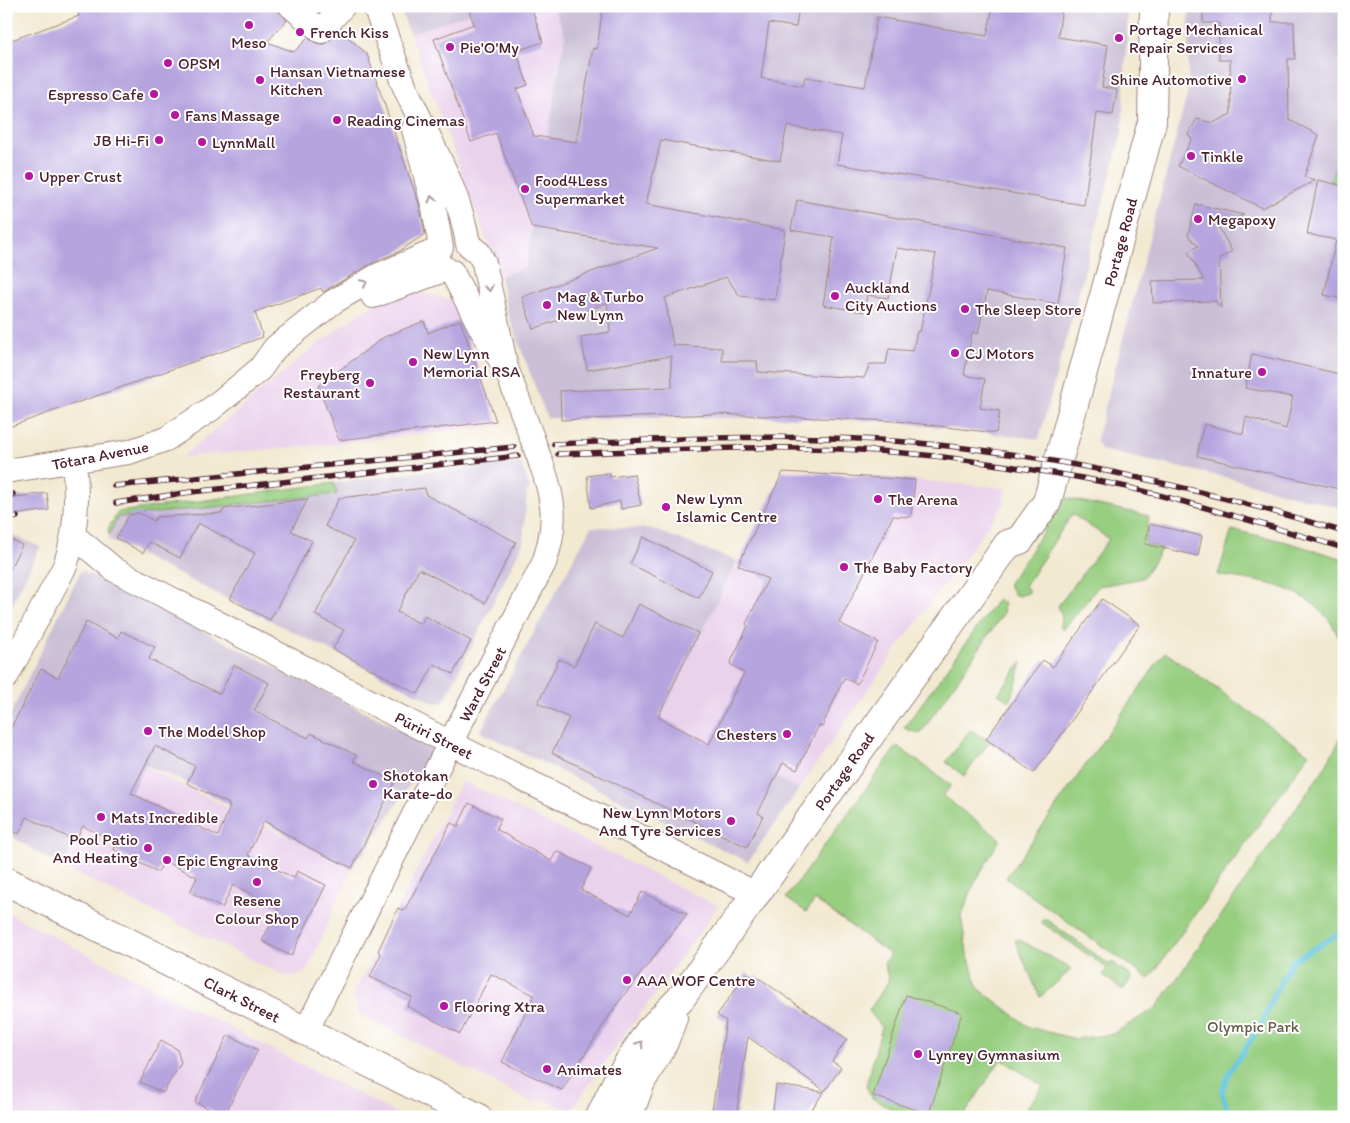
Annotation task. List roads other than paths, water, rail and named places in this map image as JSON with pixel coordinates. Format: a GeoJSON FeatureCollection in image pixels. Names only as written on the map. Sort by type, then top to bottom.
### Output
{"type":"FeatureCollection","features":[{"type":"Feature","properties":{"kind":"main road","name":"Portage Road"},"geometry":{"type":"LineString","coordinates":[[600,1117],[618,1079],[649,1031],[681,998],[1008,544],[1007,532],[1031,498],[1055,474],[1152,122],[1154,6]]}},
{"type":"Feature","properties":{"kind":"main road","name":"Clark Street"},"geometry":{"type":"LineString","coordinates":[[6,881],[477,1117]]}},
{"type":"Feature","properties":{"kind":"main road","name":"Portage Road"},"geometry":{"type":"LineString","coordinates":[[628,1117],[641,1082],[664,1042],[681,998]]}},
{"type":"Feature","properties":{"kind":"street"},"geometry":{"type":"LineString","coordinates":[[291,6],[321,31],[343,6]]}},
{"type":"Feature","properties":{"kind":"street"},"geometry":{"type":"LineString","coordinates":[[376,6],[404,86],[440,162],[465,225],[469,245],[478,253],[484,263],[506,368]]}},
{"type":"Feature","properties":{"kind":"street"},"geometry":{"type":"LineString","coordinates":[[404,86],[445,259],[482,330],[506,368]]}},
{"type":"Feature","properties":{"kind":"street","name":"Tōtara Avenue"},"geometry":{"type":"LineString","coordinates":[[6,471],[130,452],[166,439],[211,409],[260,369],[284,359],[342,314],[363,302],[393,288],[445,259],[464,270],[470,264],[472,253],[469,245]]}},
{"type":"Feature","properties":{"kind":"street","name":"Ward Street"},"geometry":{"type":"LineString","coordinates":[[306,1031],[450,744],[544,563],[552,536],[554,506],[542,463],[506,368]]}},
{"type":"Feature","properties":{"kind":"street"},"geometry":{"type":"LineString","coordinates":[[6,677],[66,566],[76,520],[74,462]]}},
{"type":"Feature","properties":{"kind":"street","name":"Pūriri Street"},"geometry":{"type":"LineString","coordinates":[[74,536],[115,570],[450,744],[756,894]]}},
{"type":"Feature","properties":{"kind":"street","name":"Pūriri Street"},"geometry":{"type":"LineString","coordinates":[[66,566],[85,565],[115,570]]}},
{"type":"Feature","properties":{"kind":"waterway"},"geometry":{"type":"LineString","coordinates":[[1229,1117],[1222,1091],[1230,1071],[1261,1025],[1292,961],[1344,931]]}},
{"type":"Feature","properties":{"kind":"railway"},"geometry":{"type":"LineString","coordinates":[[554,444],[798,437],[879,440],[938,445],[1056,461],[1114,472],[1230,500],[1344,532]]}},
{"type":"Feature","properties":{"kind":"railway"},"geometry":{"type":"LineString","coordinates":[[114,486],[514,447]]}},
{"type":"Feature","properties":{"kind":"railway"},"geometry":{"type":"LineString","coordinates":[[558,454],[758,448],[808,448],[908,453],[1098,481],[1194,504],[1344,548]]}},
{"type":"Feature","properties":{"kind":"railway"},"geometry":{"type":"LineString","coordinates":[[116,503],[191,492],[518,456]]}},
{"type":"Feature","properties":{"kind":"railway"},"geometry":{"type":"LineString","coordinates":[[6,495],[13,494]]}},
{"type":"Feature","properties":{"kind":"railway"},"geometry":{"type":"LineString","coordinates":[[6,519],[17,517]]}},
{"type":"Feature","properties":{"kind":"place","name":"Meso"},"geometry":{"type":"Point","coordinates":[249,25]}},
{"type":"Feature","properties":{"kind":"place","name":"French Kiss"},"geometry":{"type":"Point","coordinates":[300,32]}},
{"type":"Feature","properties":{"kind":"place","name":"Portage Mechanical Repair Services"},"geometry":{"type":"Point","coordinates":[1119,38]}},
{"type":"Feature","properties":{"kind":"place","name":"Pie'O'My"},"geometry":{"type":"Point","coordinates":[450,47]}},
{"type":"Feature","properties":{"kind":"place","name":"OPSM"},"geometry":{"type":"Point","coordinates":[168,63]}},
{"type":"Feature","properties":{"kind":"place","name":"Shine Automotive"},"geometry":{"type":"Point","coordinates":[1242,79]}},
{"type":"Feature","properties":{"kind":"place","name":"Hansan Vietnamese Kitchen"},"geometry":{"type":"Point","coordinates":[260,80]}},
{"type":"Feature","properties":{"kind":"place","name":"Espresso Cafe"},"geometry":{"type":"Point","coordinates":[154,94]}},
{"type":"Feature","properties":{"kind":"place","name":"Fans Massage"},"geometry":{"type":"Point","coordinates":[175,115]}},
{"type":"Feature","properties":{"kind":"place","name":"Reading Cinemas"},"geometry":{"type":"Point","coordinates":[337,120]}},
{"type":"Feature","properties":{"kind":"place","name":"JB Hi-Fi"},"geometry":{"type":"Point","coordinates":[159,140]}},
{"type":"Feature","properties":{"kind":"place","name":"LynnMall"},"geometry":{"type":"Point","coordinates":[202,142]}},
{"type":"Feature","properties":{"kind":"place","name":"Tinkle"},"geometry":{"type":"Point","coordinates":[1191,156]}},
{"type":"Feature","properties":{"kind":"place","name":"Upper Crust"},"geometry":{"type":"Point","coordinates":[29,176]}},
{"type":"Feature","properties":{"kind":"place","name":"Food4Less Supermarket"},"geometry":{"type":"Point","coordinates":[525,189]}},
{"type":"Feature","properties":{"kind":"place","name":"Megapoxy"},"geometry":{"type":"Point","coordinates":[1198,219]}},
{"type":"Feature","properties":{"kind":"place","name":"Auckland City Auctions"},"geometry":{"type":"Point","coordinates":[835,296]}},
{"type":"Feature","properties":{"kind":"place","name":"Mag & Turbo New Lynn"},"geometry":{"type":"Point","coordinates":[547,305]}},
{"type":"Feature","properties":{"kind":"place","name":"The Sleep Store"},"geometry":{"type":"Point","coordinates":[965,309]}},
{"type":"Feature","properties":{"kind":"place","name":"CJ Motors"},"geometry":{"type":"Point","coordinates":[955,353]}},
{"type":"Feature","properties":{"kind":"place","name":"New Lynn Memorial RSA"},"geometry":{"type":"Point","coordinates":[413,362]}},
{"type":"Feature","properties":{"kind":"place","name":"Innature"},"geometry":{"type":"Point","coordinates":[1262,372]}},
{"type":"Feature","properties":{"kind":"place","name":"Freyberg Restaurant"},"geometry":{"type":"Point","coordinates":[370,383]}},
{"type":"Feature","properties":{"kind":"place","name":"The Arena"},"geometry":{"type":"Point","coordinates":[878,499]}},
{"type":"Feature","properties":{"kind":"place","name":"New Lynn Islamic Centre"},"geometry":{"type":"Point","coordinates":[666,507]}},
{"type":"Feature","properties":{"kind":"place","name":"The Baby Factory"},"geometry":{"type":"Point","coordinates":[844,567]}},
{"type":"Feature","properties":{"kind":"place","name":"The Model Shop"},"geometry":{"type":"Point","coordinates":[148,731]}},
{"type":"Feature","properties":{"kind":"place","name":"Chesters"},"geometry":{"type":"Point","coordinates":[787,734]}},
{"type":"Feature","properties":{"kind":"place","name":"Shotokan Karate-do"},"geometry":{"type":"Point","coordinates":[373,784]}},
{"type":"Feature","properties":{"kind":"place","name":"Mats Incredible"},"geometry":{"type":"Point","coordinates":[101,817]}},
{"type":"Feature","properties":{"kind":"place","name":"New Lynn Motors And Tyre Services"},"geometry":{"type":"Point","coordinates":[731,821]}},
{"type":"Feature","properties":{"kind":"place","name":"Pool Patio And Heating"},"geometry":{"type":"Point","coordinates":[148,848]}},
{"type":"Feature","properties":{"kind":"place","name":"Epic Engraving"},"geometry":{"type":"Point","coordinates":[167,860]}},
{"type":"Feature","properties":{"kind":"place","name":"Resene Colour Shop"},"geometry":{"type":"Point","coordinates":[257,882]}},
{"type":"Feature","properties":{"kind":"place","name":"AAA WOF Centre"},"geometry":{"type":"Point","coordinates":[627,980]}},
{"type":"Feature","properties":{"kind":"place","name":"Flooring Xtra"},"geometry":{"type":"Point","coordinates":[444,1006]}},
{"type":"Feature","properties":{"kind":"place","name":"Lynrey Gymnasium"},"geometry":{"type":"Point","coordinates":[918,1054]}},
{"type":"Feature","properties":{"kind":"place","name":"Animates"},"geometry":{"type":"Point","coordinates":[547,1069]}},
{"type":"Feature","properties":{"kind":"park label","name":"Olympic Park"},"geometry":{"type":"Point","coordinates":[1253,1026]}}]}
